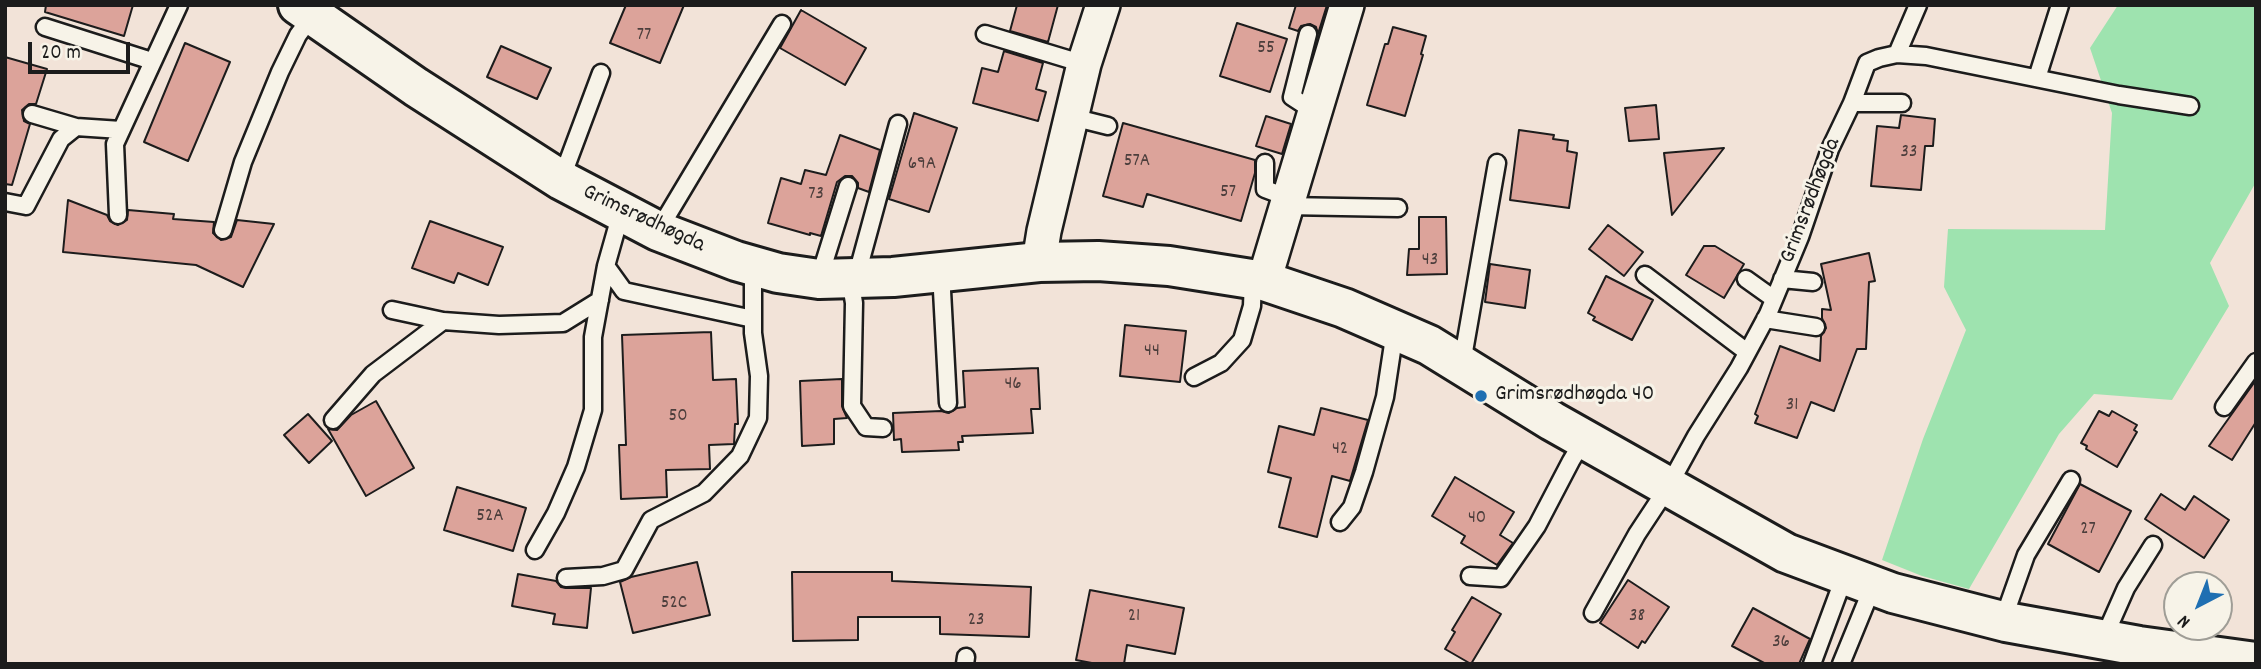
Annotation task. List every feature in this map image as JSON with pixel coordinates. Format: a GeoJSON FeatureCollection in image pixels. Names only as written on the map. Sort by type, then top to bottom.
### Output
{"type":"FeatureCollection","features":[{"type":"Feature","properties":{"kind":"main road","name":"Grimsrødhøgda"},"geometry":{"type":"LineString","coordinates":[[305,11],[416,87],[561,180],[658,231],[736,261],[778,273],[841,278],[893,277],[1039,261],[1098,261],[1169,266],[1258,280],[1344,308],[1429,345],[1584,439],[1786,553],[1894,593],[2003,621],[2103,640],[2151,656],[2256,662]]}},
{"type":"Feature","properties":{"kind":"street"},"geometry":{"type":"LineString","coordinates":[[1039,261],[1084,64],[1103,5]]}},
{"type":"Feature","properties":{"kind":"street"},"geometry":{"type":"LineString","coordinates":[[1258,280],[1287,202],[1347,5]]}},
{"type":"Feature","properties":{"kind":"lane"},"geometry":{"type":"LineString","coordinates":[[118,215],[115,144],[179,5]]}},
{"type":"Feature","properties":{"kind":"lane"},"geometry":{"type":"LineString","coordinates":[[1897,54],[1918,5]]}},
{"type":"Feature","properties":{"kind":"lane"},"geometry":{"type":"LineString","coordinates":[[2037,78],[2060,5]]}},
{"type":"Feature","properties":{"kind":"lane"},"geometry":{"type":"LineString","coordinates":[[223,230],[243,162],[280,72],[299,35],[305,11]]}},
{"type":"Feature","properties":{"kind":"lane"},"geometry":{"type":"LineString","coordinates":[[658,231],[782,24]]}},
{"type":"Feature","properties":{"kind":"lane"},"geometry":{"type":"LineString","coordinates":[[46,27],[152,61]]}},
{"type":"Feature","properties":{"kind":"lane"},"geometry":{"type":"LineString","coordinates":[[985,34],[1084,64]]}},
{"type":"Feature","properties":{"kind":"lane"},"geometry":{"type":"LineString","coordinates":[[1308,34],[1292,97],[1315,111]]}},
{"type":"Feature","properties":{"kind":"lane","name":"Grimsrødhøgda"},"geometry":{"type":"LineString","coordinates":[[1668,487],[1765,319],[1800,237],[1830,149],[1867,63],[1897,54],[1976,65],[2119,95],[2190,106]]}},
{"type":"Feature","properties":{"kind":"lane"},"geometry":{"type":"LineString","coordinates":[[561,180],[601,73]]}},
{"type":"Feature","properties":{"kind":"lane"},"geometry":{"type":"LineString","coordinates":[[1852,103],[1902,103]]}},
{"type":"Feature","properties":{"kind":"lane"},"geometry":{"type":"LineString","coordinates":[[32,114],[76,127],[121,130]]}},
{"type":"Feature","properties":{"kind":"lane"},"geometry":{"type":"LineString","coordinates":[[1072,117],[1108,126]]}},
{"type":"Feature","properties":{"kind":"lane"},"geometry":{"type":"LineString","coordinates":[[841,278],[898,124]]}},
{"type":"Feature","properties":{"kind":"lane"},"geometry":{"type":"LineString","coordinates":[[5,202],[26,206],[61,139],[76,127]]}},
{"type":"Feature","properties":{"kind":"lane"},"geometry":{"type":"LineString","coordinates":[[1265,163],[1265,189],[1287,202],[1398,208]]}},
{"type":"Feature","properties":{"kind":"lane"},"geometry":{"type":"LineString","coordinates":[[1462,366],[1497,163]]}},
{"type":"Feature","properties":{"kind":"lane"},"geometry":{"type":"LineString","coordinates":[[848,186],[841,278],[853,303],[852,407],[866,427],[883,428]]}},
{"type":"Feature","properties":{"kind":"lane"},"geometry":{"type":"LineString","coordinates":[[535,550],[556,513],[576,467],[593,410],[593,337],[606,266],[621,213]]}},
{"type":"Feature","properties":{"kind":"lane"},"geometry":{"type":"LineString","coordinates":[[606,266],[624,291],[753,319]]}},
{"type":"Feature","properties":{"kind":"lane"},"geometry":{"type":"LineString","coordinates":[[566,578],[603,576],[624,570],[651,520],[704,492],[740,456],[758,418],[759,376],[753,319],[753,266]]}},
{"type":"Feature","properties":{"kind":"lane"},"geometry":{"type":"LineString","coordinates":[[941,272],[948,403]]}},
{"type":"Feature","properties":{"kind":"lane"},"geometry":{"type":"LineString","coordinates":[[1644,275],[1747,352]]}},
{"type":"Feature","properties":{"kind":"lane"},"geometry":{"type":"LineString","coordinates":[[1746,279],[1774,299]]}},
{"type":"Feature","properties":{"kind":"lane"},"geometry":{"type":"LineString","coordinates":[[1782,279],[1813,282]]}},
{"type":"Feature","properties":{"kind":"lane"},"geometry":{"type":"LineString","coordinates":[[1194,377],[1221,363],[1241,340],[1258,280]]}},
{"type":"Feature","properties":{"kind":"lane"},"geometry":{"type":"LineString","coordinates":[[392,310],[443,321],[499,325],[563,323],[600,300]]}},
{"type":"Feature","properties":{"kind":"lane"},"geometry":{"type":"LineString","coordinates":[[1765,319],[1816,327]]}},
{"type":"Feature","properties":{"kind":"lane"},"geometry":{"type":"LineString","coordinates":[[333,420],[373,374],[443,321]]}},
{"type":"Feature","properties":{"kind":"lane"},"geometry":{"type":"LineString","coordinates":[[1340,522],[1352,507],[1364,472],[1385,397],[1395,331]]}},
{"type":"Feature","properties":{"kind":"lane"},"geometry":{"type":"LineString","coordinates":[[2224,407],[2256,362]]}},
{"type":"Feature","properties":{"kind":"lane"},"geometry":{"type":"LineString","coordinates":[[1470,576],[1501,578],[1537,526],[1584,439]]}},
{"type":"Feature","properties":{"kind":"lane"},"geometry":{"type":"LineString","coordinates":[[2003,621],[2026,555],[2071,480]]}},
{"type":"Feature","properties":{"kind":"lane"},"geometry":{"type":"LineString","coordinates":[[1592,613],[1637,534],[1668,487]]}},
{"type":"Feature","properties":{"kind":"lane"},"geometry":{"type":"LineString","coordinates":[[2103,640],[2126,588],[2153,545]]}},
{"type":"Feature","properties":{"kind":"lane"},"geometry":{"type":"LineString","coordinates":[[1812,664],[1859,580]]}},
{"type":"Feature","properties":{"kind":"lane"},"geometry":{"type":"LineString","coordinates":[[1841,664],[1859,580]]}},
{"type":"Feature","properties":{"kind":"green space"},"geometry":{"type":"Polygon","coordinates":[[[2118,5],[2256,5],[2256,182],[2210,263],[2229,306],[2172,400],[2094,394],[2059,434],[1969,589],[1922,576],[1882,560],[1923,439],[1966,330],[1944,287],[1948,229],[2105,230],[2112,113],[2090,48],[2118,5]]]}},
{"type":"Feature","properties":{"kind":"building"},"geometry":{"type":"Polygon","coordinates":[[[46,5],[133,5],[124,36],[45,12],[46,5]]]}},
{"type":"Feature","properties":{"kind":"building"},"geometry":{"type":"Polygon","coordinates":[[[626,5],[684,5],[660,63],[610,43],[626,5]]]}},
{"type":"Feature","properties":{"kind":"building"},"geometry":{"type":"Polygon","coordinates":[[[1017,5],[1058,5],[1048,42],[1010,31],[1017,5]]]}},
{"type":"Feature","properties":{"kind":"building"},"geometry":{"type":"Polygon","coordinates":[[[1296,5],[1327,5],[1318,34],[1316,27],[1310,24],[1301,26],[1298,31],[1289,28],[1296,5]]]}},
{"type":"Feature","properties":{"kind":"building"},"geometry":{"type":"Polygon","coordinates":[[[801,10],[866,48],[845,85],[780,48],[801,10]]]}},
{"type":"Feature","properties":{"kind":"building"},"geometry":{"type":"Polygon","coordinates":[[[1237,23],[1287,39],[1270,92],[1220,76],[1237,23]]]}},
{"type":"Feature","properties":{"kind":"building"},"geometry":{"type":"Polygon","coordinates":[[[1393,27],[1426,36],[1405,116],[1367,105],[1385,44],[1388,44],[1393,27]]]}},
{"type":"Feature","properties":{"kind":"building"},"geometry":{"type":"Polygon","coordinates":[[[185,43],[230,62],[188,161],[144,142],[185,43]]]}},
{"type":"Feature","properties":{"kind":"building"},"geometry":{"type":"Polygon","coordinates":[[[501,46],[551,68],[537,99],[487,77],[501,46]]]}},
{"type":"Feature","properties":{"kind":"building"},"geometry":{"type":"Polygon","coordinates":[[[1004,51],[1043,63],[1036,89],[1046,92],[1038,121],[973,103],[982,68],[998,72],[1004,51]]]}},
{"type":"Feature","properties":{"kind":"building"},"geometry":{"type":"Polygon","coordinates":[[[5,57],[47,69],[36,104],[29,104],[22,110],[24,121],[30,124],[12,185],[5,184],[5,57]]]}},
{"type":"Feature","properties":{"kind":"building"},"geometry":{"type":"Polygon","coordinates":[[[1656,105],[1659,139],[1629,141],[1625,108],[1656,105]]]}},
{"type":"Feature","properties":{"kind":"building"},"geometry":{"type":"Polygon","coordinates":[[[914,113],[957,128],[929,212],[889,199],[914,113]]]}},
{"type":"Feature","properties":{"kind":"building"},"geometry":{"type":"Polygon","coordinates":[[[1901,115],[1935,119],[1933,146],[1925,146],[1921,190],[1871,186],[1877,126],[1899,128],[1901,115]]]}},
{"type":"Feature","properties":{"kind":"building"},"geometry":{"type":"Polygon","coordinates":[[[1266,116],[1291,124],[1282,154],[1256,146],[1266,116]]]}},
{"type":"Feature","properties":{"kind":"building"},"geometry":{"type":"Polygon","coordinates":[[[1123,123],[1255,160],[1255,173],[1241,221],[1147,194],[1143,207],[1103,196],[1123,123]]]}},
{"type":"Feature","properties":{"kind":"building"},"geometry":{"type":"Polygon","coordinates":[[[1519,130],[1554,135],[1553,139],[1568,141],[1567,151],[1577,153],[1569,208],[1510,200],[1519,130]]]}},
{"type":"Feature","properties":{"kind":"building"},"geometry":{"type":"Polygon","coordinates":[[[840,135],[880,150],[869,192],[858,188],[858,183],[852,176],[845,176],[837,182],[821,236],[768,223],[781,178],[801,184],[805,170],[826,175],[840,135]]]}},
{"type":"Feature","properties":{"kind":"building"},"geometry":{"type":"Polygon","coordinates":[[[1724,148],[1672,215],[1664,153],[1724,148]]]}},
{"type":"Feature","properties":{"kind":"building"},"geometry":{"type":"Polygon","coordinates":[[[68,200],[107,215],[110,221],[118,225],[127,220],[128,210],[174,214],[173,219],[214,222],[213,233],[221,240],[231,237],[237,220],[274,224],[243,287],[196,265],[63,252],[68,200]]]}},
{"type":"Feature","properties":{"kind":"building"},"geometry":{"type":"Polygon","coordinates":[[[1419,217],[1446,217],[1447,274],[1407,275],[1409,249],[1419,249],[1419,217]]]}},
{"type":"Feature","properties":{"kind":"building"},"geometry":{"type":"Polygon","coordinates":[[[430,221],[503,247],[488,285],[458,273],[454,283],[412,268],[430,221]]]}},
{"type":"Feature","properties":{"kind":"building"},"geometry":{"type":"Polygon","coordinates":[[[1608,225],[1643,252],[1624,276],[1589,249],[1608,225]]]}},
{"type":"Feature","properties":{"kind":"building"},"geometry":{"type":"Polygon","coordinates":[[[1704,246],[1715,246],[1744,264],[1724,298],[1686,275],[1704,246]]]}},
{"type":"Feature","properties":{"kind":"building"},"geometry":{"type":"Polygon","coordinates":[[[1869,253],[1875,281],[1869,282],[1866,349],[1857,349],[1834,411],[1811,402],[1797,438],[1755,423],[1758,416],[1755,414],[1780,346],[1820,361],[1821,336],[1826,328],[1822,309],[1831,310],[1821,264],[1869,253]]]}},
{"type":"Feature","properties":{"kind":"building"},"geometry":{"type":"Polygon","coordinates":[[[1490,264],[1530,270],[1525,308],[1485,302],[1490,264]]]}},
{"type":"Feature","properties":{"kind":"building"},"geometry":{"type":"Polygon","coordinates":[[[1606,276],[1653,300],[1632,340],[1593,320],[1595,317],[1588,313],[1606,276]]]}},
{"type":"Feature","properties":{"kind":"building"},"geometry":{"type":"Polygon","coordinates":[[[1125,325],[1186,331],[1180,382],[1120,376],[1125,325]]]}},
{"type":"Feature","properties":{"kind":"building"},"geometry":{"type":"Polygon","coordinates":[[[711,332],[713,380],[736,379],[738,424],[735,424],[734,444],[709,445],[710,469],[666,470],[667,497],[621,499],[619,445],[626,445],[622,335],[711,332]]]}},
{"type":"Feature","properties":{"kind":"building"},"geometry":{"type":"Polygon","coordinates":[[[1038,368],[1040,409],[1031,409],[1033,433],[962,436],[963,442],[958,442],[959,450],[902,452],[901,439],[894,440],[893,413],[949,413],[965,407],[963,371],[1038,368]]]}},
{"type":"Feature","properties":{"kind":"building"},"geometry":{"type":"Polygon","coordinates":[[[842,379],[842,406],[847,418],[834,419],[834,444],[802,446],[800,381],[842,379]]]}},
{"type":"Feature","properties":{"kind":"building"},"geometry":{"type":"Polygon","coordinates":[[[2256,380],[2256,422],[2232,460],[2209,446],[2256,380]]]}},
{"type":"Feature","properties":{"kind":"building"},"geometry":{"type":"Polygon","coordinates":[[[376,401],[414,468],[366,496],[328,429],[337,430],[351,415],[376,401]]]}},
{"type":"Feature","properties":{"kind":"building"},"geometry":{"type":"Polygon","coordinates":[[[1321,408],[1368,420],[1350,481],[1332,476],[1317,537],[1279,527],[1291,478],[1268,472],[1279,426],[1314,435],[1321,408]]]}},
{"type":"Feature","properties":{"kind":"building"},"geometry":{"type":"Polygon","coordinates":[[[2099,411],[2109,416],[2112,411],[2137,425],[2134,430],[2137,432],[2117,467],[2086,449],[2087,446],[2081,443],[2099,411]]]}},
{"type":"Feature","properties":{"kind":"building"},"geometry":{"type":"Polygon","coordinates":[[[308,414],[332,441],[309,463],[284,435],[308,414]]]}},
{"type":"Feature","properties":{"kind":"building"},"geometry":{"type":"Polygon","coordinates":[[[1455,477],[1514,512],[1500,535],[1513,543],[1497,565],[1461,543],[1465,536],[1432,516],[1455,477]]]}},
{"type":"Feature","properties":{"kind":"building"},"geometry":{"type":"Polygon","coordinates":[[[2080,484],[2131,511],[2099,572],[2048,544],[2080,484]]]}},
{"type":"Feature","properties":{"kind":"building"},"geometry":{"type":"Polygon","coordinates":[[[457,487],[526,508],[513,551],[444,530],[457,487]]]}},
{"type":"Feature","properties":{"kind":"building"},"geometry":{"type":"Polygon","coordinates":[[[2161,494],[2185,510],[2194,496],[2229,520],[2204,558],[2145,519],[2161,494]]]}},
{"type":"Feature","properties":{"kind":"building"},"geometry":{"type":"Polygon","coordinates":[[[697,562],[710,615],[633,633],[620,582],[697,562]]]}},
{"type":"Feature","properties":{"kind":"building"},"geometry":{"type":"Polygon","coordinates":[[[792,572],[892,572],[892,581],[1031,587],[1029,637],[940,634],[940,617],[858,617],[858,640],[793,641],[792,572]]]}},
{"type":"Feature","properties":{"kind":"building"},"geometry":{"type":"Polygon","coordinates":[[[518,574],[556,581],[566,588],[591,588],[587,628],[553,624],[555,614],[512,606],[518,574]]]}},
{"type":"Feature","properties":{"kind":"building"},"geometry":{"type":"Polygon","coordinates":[[[1628,580],[1669,607],[1645,643],[1642,641],[1638,648],[1600,623],[1628,580]]]}},
{"type":"Feature","properties":{"kind":"building"},"geometry":{"type":"Polygon","coordinates":[[[1090,590],[1184,608],[1175,654],[1127,645],[1124,664],[1097,664],[1076,660],[1090,590]]]}},
{"type":"Feature","properties":{"kind":"building"},"geometry":{"type":"Polygon","coordinates":[[[1472,597],[1501,614],[1471,664],[1445,649],[1455,632],[1452,630],[1472,597]]]}},
{"type":"Feature","properties":{"kind":"building"},"geometry":{"type":"Polygon","coordinates":[[[1753,608],[1810,639],[1799,664],[1766,664],[1732,646],[1753,608]]]}},
{"type":"Feature","properties":{"kind":"place","name":"Grimsrødhøgda 40"},"geometry":{"type":"Point","coordinates":[1481,396]}}]}
